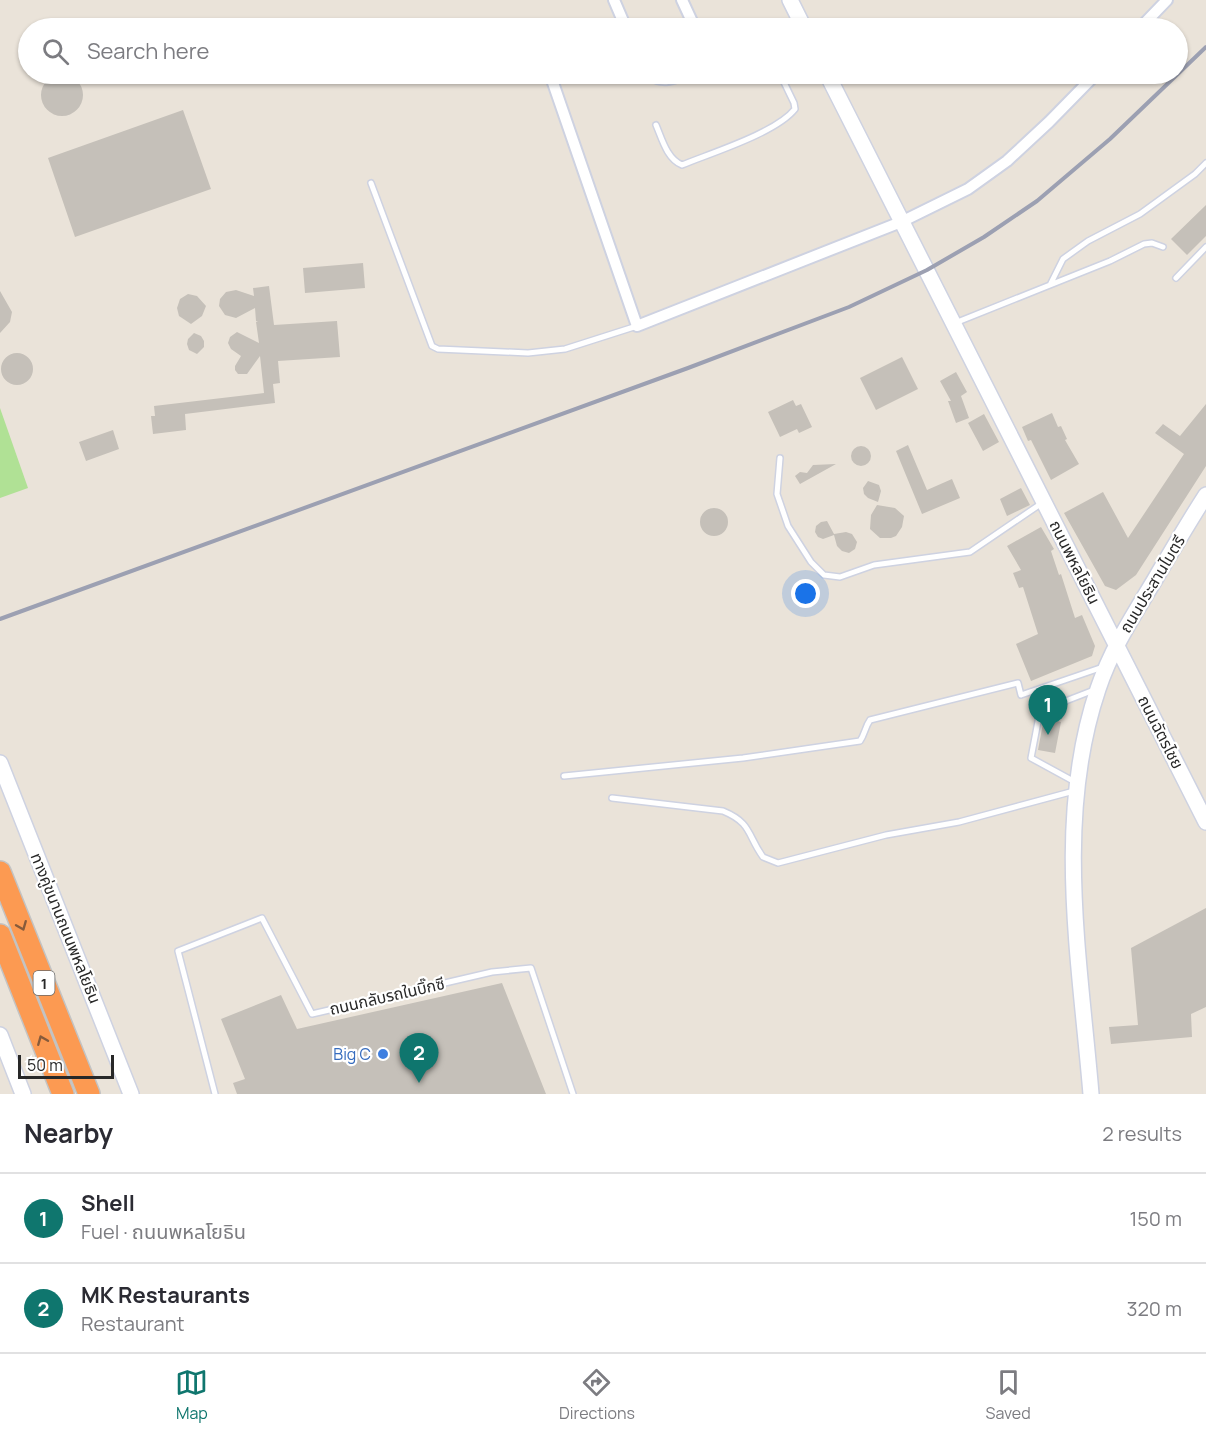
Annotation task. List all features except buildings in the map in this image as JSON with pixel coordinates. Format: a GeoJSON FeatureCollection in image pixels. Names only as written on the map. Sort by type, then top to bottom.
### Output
{"type":"FeatureCollection","features":[{"type":"Feature","properties":{"kind":"highway","name":"1"},"geometry":{"type":"LineString","coordinates":[[0,872],[89,1094]]}},
{"type":"Feature","properties":{"kind":"highway","name":"1"},"geometry":{"type":"LineString","coordinates":[[0,935],[63,1094]]}},
{"type":"Feature","properties":{"kind":"main road"},"geometry":{"type":"LineString","coordinates":[[790,0],[799,18]]}},
{"type":"Feature","properties":{"kind":"main road","name":"ถนนพหลโยธิน"},"geometry":{"type":"LineString","coordinates":[[832,84],[1116,643]]}},
{"type":"Feature","properties":{"kind":"main road","name":"ถนนประสานไมตรี"},"geometry":{"type":"LineString","coordinates":[[1116,643],[1206,495]]}},
{"type":"Feature","properties":{"kind":"main road"},"geometry":{"type":"LineString","coordinates":[[1091,1094],[1073,885],[1076,787],[1082,748],[1098,689],[1116,643]]}},
{"type":"Feature","properties":{"kind":"main road","name":"ถนนฉัตรไชย"},"geometry":{"type":"LineString","coordinates":[[1116,643],[1201,798],[1206,822]]}},
{"type":"Feature","properties":{"kind":"main road","name":"ทางคู่ขนานถนนพหลโยธิน"},"geometry":{"type":"LineString","coordinates":[[0,763],[131,1094]]}},
{"type":"Feature","properties":{"kind":"main road"},"geometry":{"type":"LineString","coordinates":[[0,795],[16,802]]}},
{"type":"Feature","properties":{"kind":"main road"},"geometry":{"type":"LineString","coordinates":[[2,1044],[23,1094]]}},
{"type":"Feature","properties":{"kind":"street"},"geometry":{"type":"LineString","coordinates":[[614,0],[622,18]]}},
{"type":"Feature","properties":{"kind":"street"},"geometry":{"type":"LineString","coordinates":[[682,0],[690,18]]}},
{"type":"Feature","properties":{"kind":"street"},"geometry":{"type":"LineString","coordinates":[[1150,18],[1167,0]]}},
{"type":"Feature","properties":{"kind":"street"},"geometry":{"type":"LineString","coordinates":[[553,84],[637,326],[902,222],[968,189],[1007,161],[1086,84]]}},
{"type":"Feature","properties":{"kind":"lane"},"geometry":{"type":"LineString","coordinates":[[656,125],[667,150],[673,159],[682,165],[746,139],[790,114],[795,109],[785,84]]}},
{"type":"Feature","properties":{"kind":"lane"},"geometry":{"type":"LineString","coordinates":[[1050,285],[1063,259],[1088,241],[1140,213],[1195,174],[1206,163]]}},
{"type":"Feature","properties":{"kind":"lane"},"geometry":{"type":"LineString","coordinates":[[371,183],[432,346],[438,349],[528,353],[565,350],[637,326]]}},
{"type":"Feature","properties":{"kind":"lane"},"geometry":{"type":"LineString","coordinates":[[954,324],[1110,261],[1144,244],[1152,243],[1163,246]]}},
{"type":"Feature","properties":{"kind":"lane"},"geometry":{"type":"LineString","coordinates":[[1176,278],[1206,247]]}},
{"type":"Feature","properties":{"kind":"lane"},"geometry":{"type":"LineString","coordinates":[[780,458],[777,494],[788,526],[811,562],[824,575],[840,577],[874,565],[970,552],[1044,502]]}},
{"type":"Feature","properties":{"kind":"lane"},"geometry":{"type":"LineString","coordinates":[[564,776],[743,758],[860,741],[870,720],[1018,683],[1021,695],[1107,666]]}},
{"type":"Feature","properties":{"kind":"lane"},"geometry":{"type":"LineString","coordinates":[[1046,687],[1031,758],[1076,787]]}},
{"type":"Feature","properties":{"kind":"lane"},"geometry":{"type":"LineString","coordinates":[[1040,711],[1098,689]]}},
{"type":"Feature","properties":{"kind":"lane"},"geometry":{"type":"LineString","coordinates":[[612,798],[723,811],[738,817],[744,823],[763,857],[778,863],[886,835],[959,822],[1076,787]]}},
{"type":"Feature","properties":{"kind":"lane","name":"ถนนกลับรถในบิ๊กซี"},"geometry":{"type":"LineString","coordinates":[[216,1094],[178,951],[262,918],[312,1014],[492,972],[531,968],[573,1094]]}},
{"type":"Feature","properties":{"kind":"green space"},"geometry":{"type":"Polygon","coordinates":[[[0,408],[28,488],[0,498],[0,408]]]}},
{"type":"Feature","properties":{"kind":"railway"},"geometry":{"type":"LineString","coordinates":[[1188,64],[1206,47]]}},
{"type":"Feature","properties":{"kind":"railway"},"geometry":{"type":"LineString","coordinates":[[0,619],[849,307],[927,270],[984,237],[1037,201],[1110,139],[1167,84]]}},
{"type":"Feature","properties":{"kind":"place","name":"Shell"},"geometry":{"type":"Point","coordinates":[1048,735]}},
{"type":"Feature","properties":{"kind":"place","name":"Big C"},"geometry":{"type":"Point","coordinates":[383,1054]}},
{"type":"Feature","properties":{"kind":"place","name":"MK Restaurants"},"geometry":{"type":"Point","coordinates":[419,1083]}}]}
